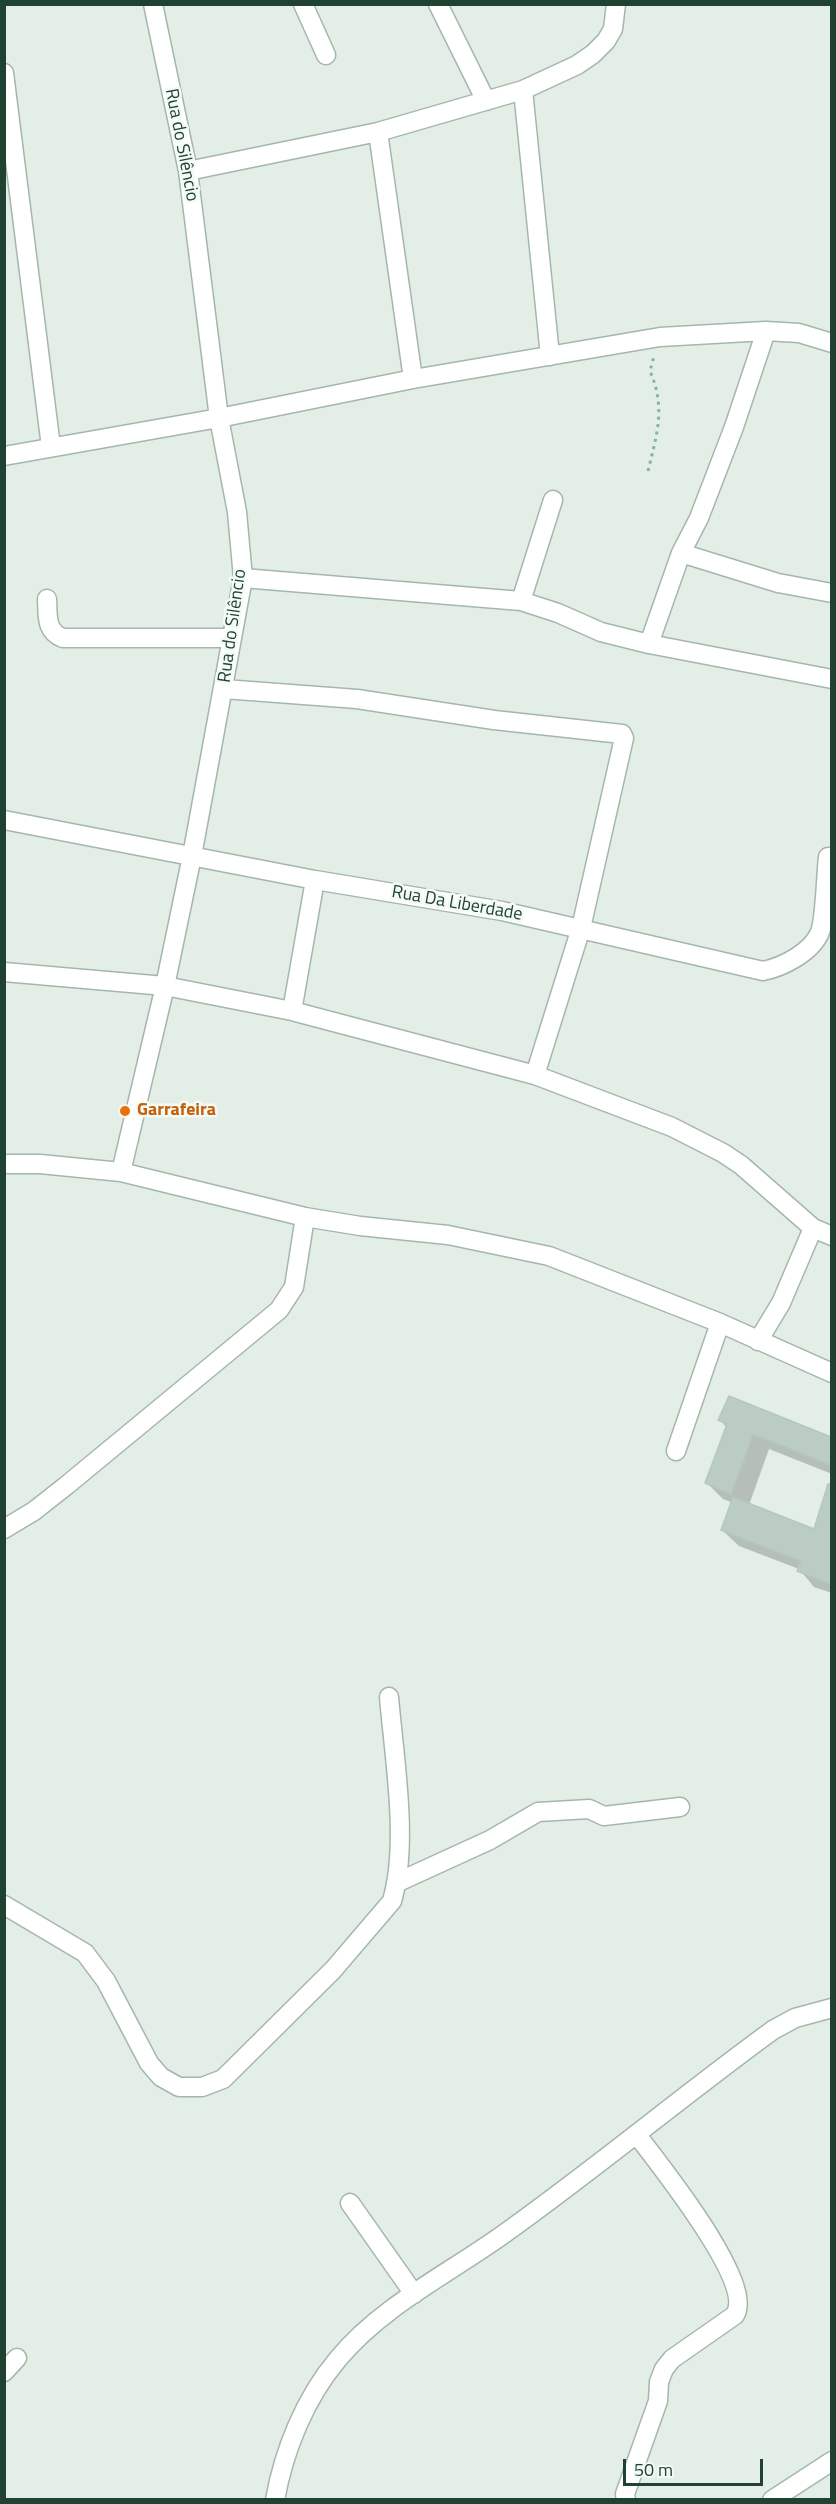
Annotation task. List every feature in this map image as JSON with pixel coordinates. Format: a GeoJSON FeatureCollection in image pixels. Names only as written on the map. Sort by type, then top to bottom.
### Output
{"type":"FeatureCollection","features":[{"type":"Feature","properties":{"kind":"street","name":"Rua do Silêncio"},"geometry":{"type":"LineString","coordinates":[[121,1172],[165,986],[192,856],[243,578],[237,512],[219,418],[188,171],[153,4]]}},
{"type":"Feature","properties":{"kind":"street"},"geometry":{"type":"LineString","coordinates":[[303,4],[326,55]]}},
{"type":"Feature","properties":{"kind":"street"},"geometry":{"type":"LineString","coordinates":[[438,4],[486,101]]}},
{"type":"Feature","properties":{"kind":"street"},"geometry":{"type":"LineString","coordinates":[[188,171],[378,132],[523,90],[577,65],[593,54],[606,41],[613,29],[616,4]]}},
{"type":"Feature","properties":{"kind":"street"},"geometry":{"type":"LineString","coordinates":[[4,73],[51,447]]}},
{"type":"Feature","properties":{"kind":"street"},"geometry":{"type":"LineString","coordinates":[[523,90],[550,356]]}},
{"type":"Feature","properties":{"kind":"street"},"geometry":{"type":"LineString","coordinates":[[378,132],[413,380]]}},
{"type":"Feature","properties":{"kind":"street"},"geometry":{"type":"LineString","coordinates":[[4,456],[660,337],[766,331],[799,333],[831,343]]}},
{"type":"Feature","properties":{"kind":"street"},"geometry":{"type":"LineString","coordinates":[[649,644],[681,553],[699,518],[724,455],[766,331]]}},
{"type":"Feature","properties":{"kind":"street"},"geometry":{"type":"LineString","coordinates":[[521,601],[553,500]]}},
{"type":"Feature","properties":{"kind":"street"},"geometry":{"type":"LineString","coordinates":[[681,553],[778,583],[831,592]]}},
{"type":"Feature","properties":{"kind":"street"},"geometry":{"type":"LineString","coordinates":[[243,578],[521,601],[558,613],[601,632],[649,644],[831,679]]}},
{"type":"Feature","properties":{"kind":"street"},"geometry":{"type":"LineString","coordinates":[[47,599],[50,628],[54,634],[63,638],[232,638]]}},
{"type":"Feature","properties":{"kind":"street"},"geometry":{"type":"LineString","coordinates":[[224,689],[357,699],[494,720],[622,734],[624,738],[581,928],[535,1075]]}},
{"type":"Feature","properties":{"kind":"street","name":"Rua Da Liberdade"},"geometry":{"type":"LineString","coordinates":[[4,820],[315,880],[502,911],[764,970],[775,969],[800,953],[820,932],[828,857]]}},
{"type":"Feature","properties":{"kind":"street"},"geometry":{"type":"LineString","coordinates":[[292,1011],[315,880]]}},
{"type":"Feature","properties":{"kind":"street"},"geometry":{"type":"LineString","coordinates":[[4,972],[165,986],[292,1011],[535,1075],[672,1127],[723,1153],[741,1164],[813,1228],[831,1236]]}},
{"type":"Feature","properties":{"kind":"street"},"geometry":{"type":"LineString","coordinates":[[4,1164],[40,1164],[121,1172],[305,1217],[360,1226],[448,1235],[549,1256],[720,1323],[831,1373]]}},
{"type":"Feature","properties":{"kind":"street"},"geometry":{"type":"LineString","coordinates":[[4,1529],[34,1511],[67,1485],[279,1310],[294,1287],[305,1217]]}},
{"type":"Feature","properties":{"kind":"street"},"geometry":{"type":"LineString","coordinates":[[758,1341],[786,1293],[813,1228]]}},
{"type":"Feature","properties":{"kind":"street"},"geometry":{"type":"LineString","coordinates":[[676,1451],[720,1323]]}},
{"type":"Feature","properties":{"kind":"street"},"geometry":{"type":"LineString","coordinates":[[4,1905],[85,1953],[106,1981],[121,2014],[149,2063],[161,2077],[179,2087],[202,2087],[223,2079],[333,1970],[393,1901],[400,1838],[389,1697]]}},
{"type":"Feature","properties":{"kind":"street"},"geometry":{"type":"LineString","coordinates":[[396,1883],[490,1840],[538,1812],[589,1809],[604,1816],[680,1807]]}},
{"type":"Feature","properties":{"kind":"street"},"geometry":{"type":"LineString","coordinates":[[275,2499],[280,2472],[292,2439],[307,2409],[337,2360],[360,2335],[637,2135],[773,2030],[813,2011],[831,2008]]}},
{"type":"Feature","properties":{"kind":"street"},"geometry":{"type":"LineString","coordinates":[[626,2499],[625,2494],[658,2402],[659,2382],[664,2369],[672,2359],[735,2315],[739,2300],[713,2240],[637,2135]]}},
{"type":"Feature","properties":{"kind":"street"},"geometry":{"type":"LineString","coordinates":[[350,2203],[414,2294]]}},
{"type":"Feature","properties":{"kind":"street"},"geometry":{"type":"LineString","coordinates":[[4,2372],[17,2358]]}},
{"type":"Feature","properties":{"kind":"street"},"geometry":{"type":"LineString","coordinates":[[772,2499],[831,2461]]}},
{"type":"Feature","properties":{"kind":"path"},"geometry":{"type":"LineString","coordinates":[[648,471],[659,426],[660,404],[650,371],[660,337]]}},
{"type":"Feature","properties":{"kind":"building"},"geometry":{"type":"Polygon","coordinates":[[[729,1396],[831,1437],[831,1465],[753,1434],[731,1494],[705,1483],[727,1424],[718,1420],[729,1396]]]}},
{"type":"Feature","properties":{"kind":"building"},"geometry":{"type":"Polygon","coordinates":[[[828,1484],[831,1484],[831,1584],[797,1571],[801,1561],[721,1530],[733,1497],[814,1529],[828,1484]]]}},
{"type":"Feature","properties":{"kind":"place","name":"Garrafeira"},"geometry":{"type":"Point","coordinates":[125,1111]}}]}
